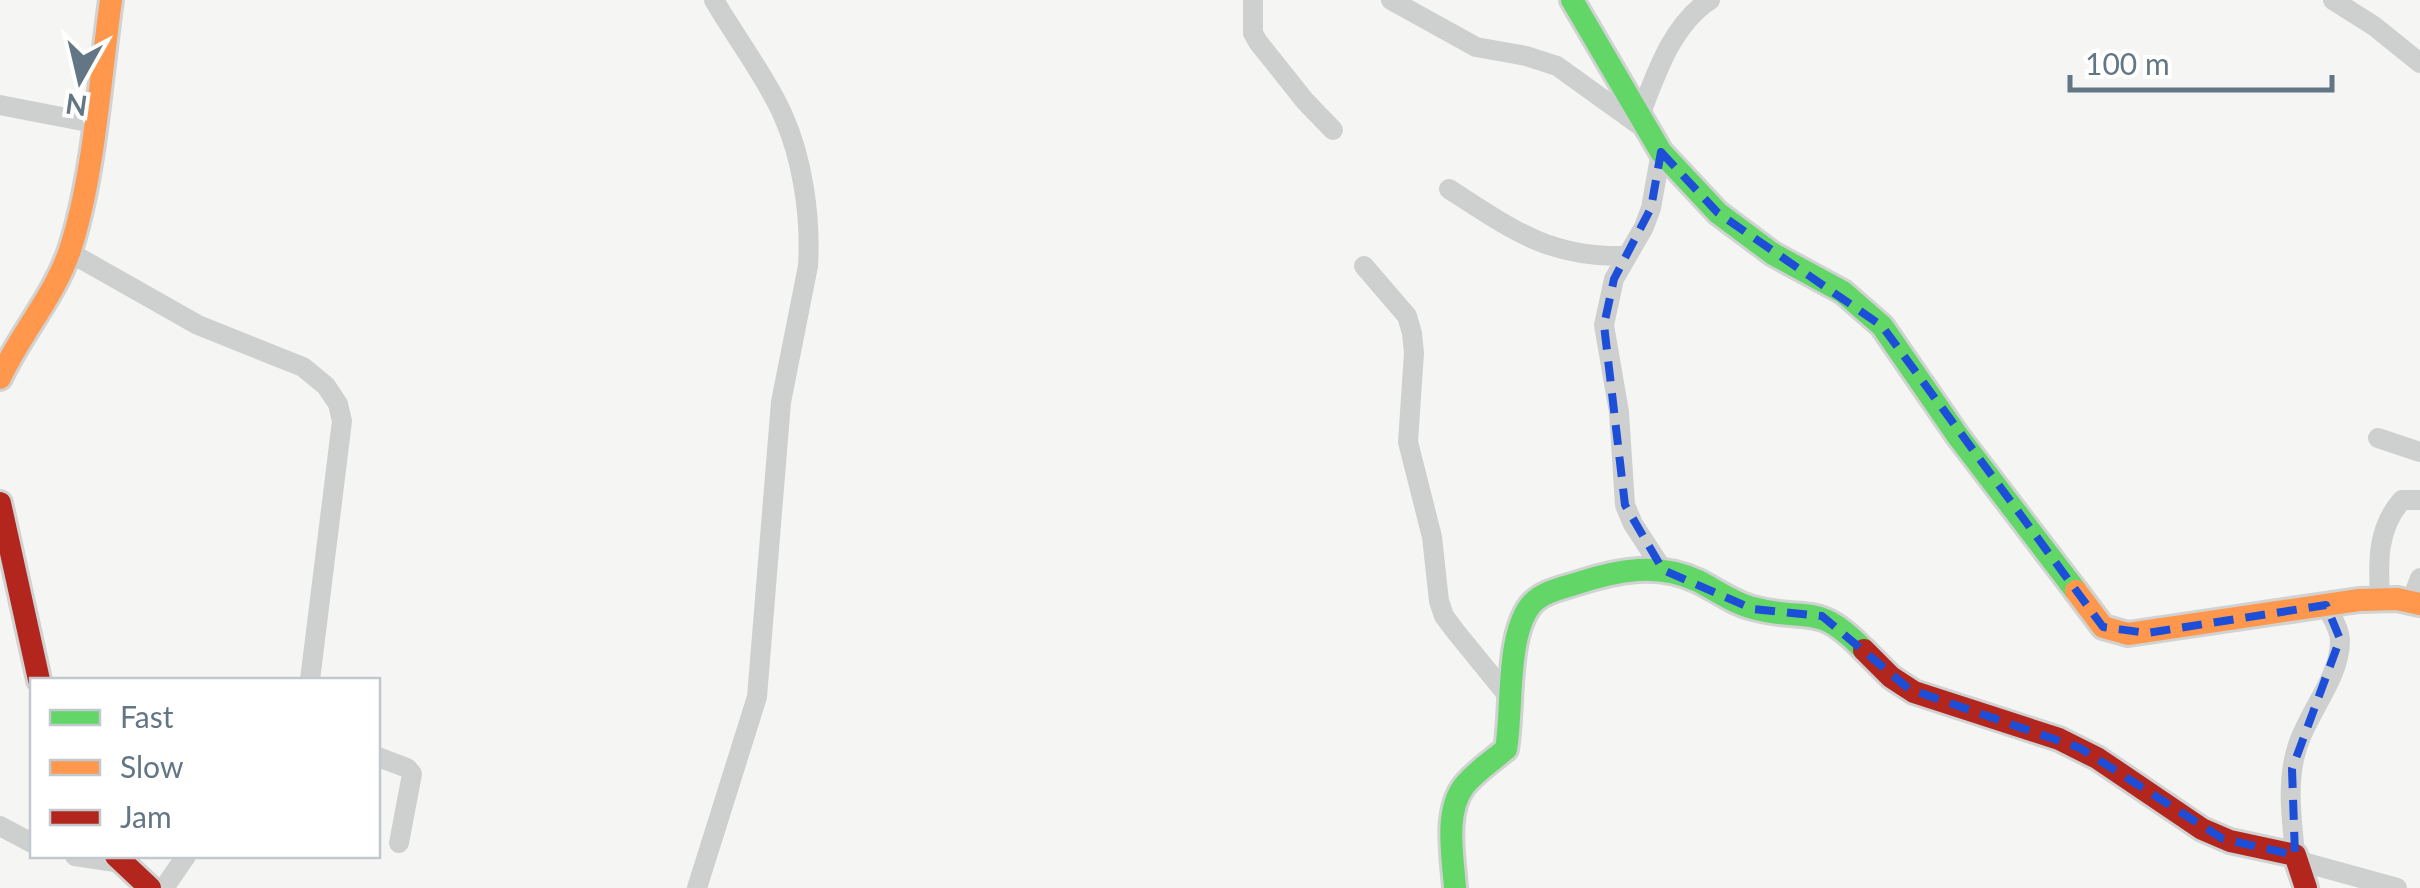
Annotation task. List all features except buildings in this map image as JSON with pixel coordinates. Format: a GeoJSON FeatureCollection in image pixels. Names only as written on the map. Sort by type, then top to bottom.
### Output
{"type":"FeatureCollection","features":[{"type":"Feature","properties":{"kind":"street"},"geometry":{"type":"LineString","coordinates":[[0,378],[69,252],[82,201],[110,0]]}},
{"type":"Feature","properties":{"kind":"street"},"geometry":{"type":"LineString","coordinates":[[697,888],[756,697],[780,402],[810,243],[796,154],[784,117],[714,0]]}},
{"type":"Feature","properties":{"kind":"street"},"geometry":{"type":"LineString","coordinates":[[1254,0],[1253,33],[1258,42],[1332,130]]}},
{"type":"Feature","properties":{"kind":"street"},"geometry":{"type":"LineString","coordinates":[[1392,0],[1476,46],[1558,66],[1649,134]]}},
{"type":"Feature","properties":{"kind":"street"},"geometry":{"type":"LineString","coordinates":[[1572,0],[1649,134],[1718,213],[1773,254],[1843,292],[1882,326],[1956,435],[2103,626],[2128,634],[2147,633],[2380,598],[2415,603],[2420,578]]}},
{"type":"Feature","properties":{"kind":"street"},"geometry":{"type":"LineString","coordinates":[[1663,570],[1633,524],[1622,488],[1619,412],[1604,325],[1614,279],[1648,218],[1649,134],[1662,62],[1684,24],[1710,0]]}},
{"type":"Feature","properties":{"kind":"street"},"geometry":{"type":"LineString","coordinates":[[2333,0],[2389,36],[2420,63]]}},
{"type":"Feature","properties":{"kind":"street"},"geometry":{"type":"LineString","coordinates":[[0,105],[92,123]]}},
{"type":"Feature","properties":{"kind":"street"},"geometry":{"type":"LineString","coordinates":[[1449,189],[1508,227],[1551,248],[1594,257],[1626,256]]}},
{"type":"Feature","properties":{"kind":"street"},"geometry":{"type":"LineString","coordinates":[[69,252],[198,326],[303,367],[326,386],[338,404],[342,421],[310,678]]}},
{"type":"Feature","properties":{"kind":"street"},"geometry":{"type":"LineString","coordinates":[[1364,266],[1406,316],[1412,334],[1408,442],[1432,536],[1444,616],[1513,702]]}},
{"type":"Feature","properties":{"kind":"street"},"geometry":{"type":"LineString","coordinates":[[2378,438],[2420,452]]}},
{"type":"Feature","properties":{"kind":"street"},"geometry":{"type":"LineString","coordinates":[[2380,598],[2379,554],[2385,529],[2402,500],[2420,500]]}},
{"type":"Feature","properties":{"kind":"street"},"geometry":{"type":"LineString","coordinates":[[1,513],[40,678]]}},
{"type":"Feature","properties":{"kind":"street"},"geometry":{"type":"LineString","coordinates":[[1456,888],[1453,810],[1466,782],[1506,748],[1525,610],[1534,598],[1625,569],[1683,575],[1753,608],[1822,616],[1908,690],[2051,735],[2110,766],[2223,839],[2397,888]]}},
{"type":"Feature","properties":{"kind":"street"},"geometry":{"type":"LineString","coordinates":[[2306,888],[2297,858],[2290,794],[2298,744],[2336,661],[2340,639],[2326,605]]}},
{"type":"Feature","properties":{"kind":"street"},"geometry":{"type":"LineString","coordinates":[[380,758],[407,768],[412,774],[399,843]]}},
{"type":"Feature","properties":{"kind":"street"},"geometry":{"type":"LineString","coordinates":[[0,826],[30,842]]}},
{"type":"Feature","properties":{"kind":"street"},"geometry":{"type":"LineString","coordinates":[[164,888],[185,858]]}},
{"type":"Feature","properties":{"kind":"street"},"geometry":{"type":"LineString","coordinates":[[119,859],[150,888]]}},
{"type":"Feature","properties":{"kind":"highlighted area"},"geometry":{"type":"Polygon","coordinates":[[[1661,152],[1718,213],[1882,326],[2103,627],[2147,633],[2326,605],[2340,639],[2292,769],[2295,855],[2223,839],[2080,748],[1909,689],[1822,616],[1753,609],[1663,570],[1625,505],[1604,325],[1614,279],[1651,208],[1661,152]]]}},
{"type":"Feature","properties":{"kind":"traffic: fast"},"geometry":{"type":"LineString","coordinates":[[1572,0],[1661,152],[1718,213],[1773,254],[1843,292],[1882,326],[1957,435],[2076,591]]}},
{"type":"Feature","properties":{"kind":"traffic: fast"},"geometry":{"type":"LineString","coordinates":[[1455,888],[1451,835],[1454,809],[1468,781],[1506,749],[1517,636],[1530,606],[1540,597],[1608,575],[1668,571],[1698,581],[1746,606],[1822,619],[1848,634],[1864,650]]}},
{"type":"Feature","properties":{"kind":"traffic: slow"},"geometry":{"type":"LineString","coordinates":[[0,378],[55,284],[70,250],[91,159],[111,0]]}},
{"type":"Feature","properties":{"kind":"traffic: slow"},"geometry":{"type":"LineString","coordinates":[[2076,591],[2103,627],[2128,634],[2359,600],[2397,599],[2420,604]]}},
{"type":"Feature","properties":{"kind":"traffic: jam"},"geometry":{"type":"LineString","coordinates":[[0,503],[39,678]]}},
{"type":"Feature","properties":{"kind":"traffic: jam"},"geometry":{"type":"LineString","coordinates":[[1864,650],[1891,677],[1914,692],[2059,739],[2097,758],[2202,829],[2230,841],[2295,855],[2306,888]]}},
{"type":"Feature","properties":{"kind":"traffic: jam"},"geometry":{"type":"LineString","coordinates":[[118,858],[150,888]]}}]}
